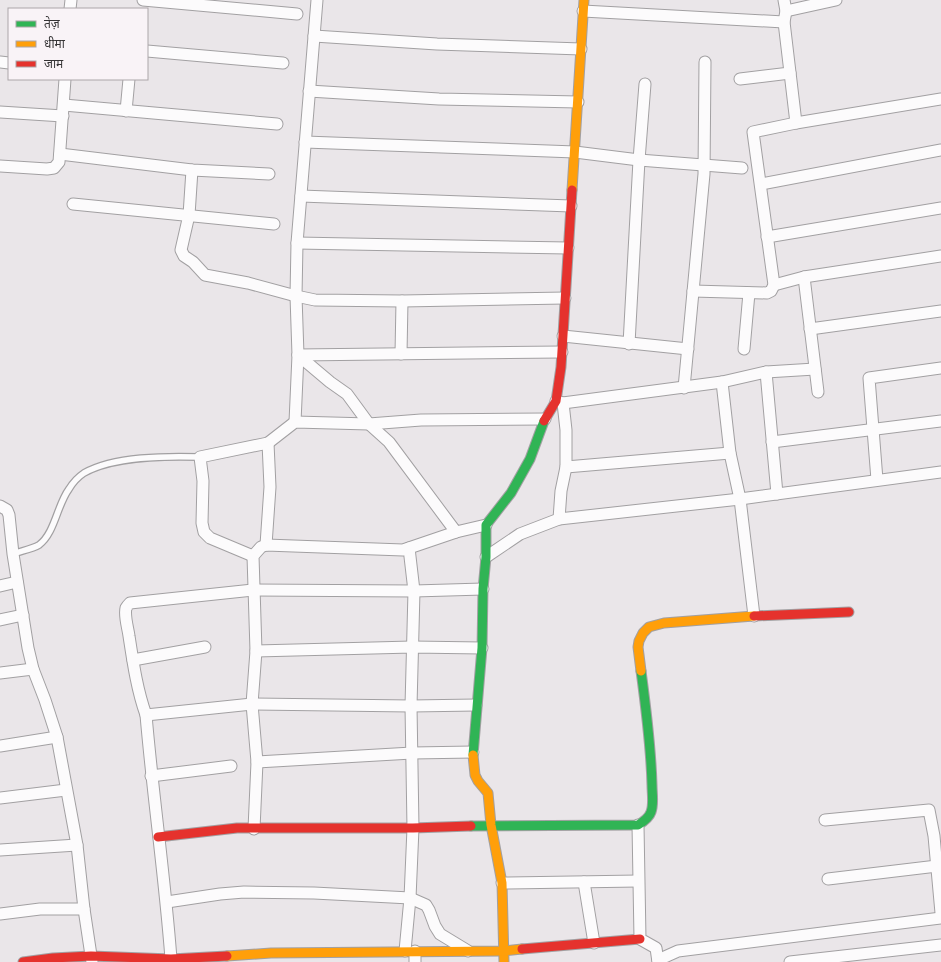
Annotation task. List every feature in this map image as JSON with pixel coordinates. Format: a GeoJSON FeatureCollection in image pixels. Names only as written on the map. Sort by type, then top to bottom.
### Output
{"type":"FeatureCollection","features":[{"type":"Feature","properties":{"kind":"street"},"geometry":{"type":"LineString","coordinates":[[143,0],[297,14]]}},
{"type":"Feature","properties":{"kind":"street"},"geometry":{"type":"LineString","coordinates":[[296,422],[298,355],[296,296],[297,242],[317,0]]}},
{"type":"Feature","properties":{"kind":"street"},"geometry":{"type":"LineString","coordinates":[[559,519],[561,490],[566,467],[566,430],[560,402],[562,352],[584,5],[785,11],[836,0]]}},
{"type":"Feature","properties":{"kind":"street"},"geometry":{"type":"LineString","coordinates":[[785,11],[796,123]]}},
{"type":"Feature","properties":{"kind":"street"},"geometry":{"type":"LineString","coordinates":[[314,36],[437,44],[581,50]]}},
{"type":"Feature","properties":{"kind":"street"},"geometry":{"type":"LineString","coordinates":[[148,51],[283,63]]}},
{"type":"Feature","properties":{"kind":"street"},"geometry":{"type":"LineString","coordinates":[[684,388],[704,165],[705,62]]}},
{"type":"Feature","properties":{"kind":"street"},"geometry":{"type":"LineString","coordinates":[[740,79],[790,73]]}},
{"type":"Feature","properties":{"kind":"street"},"geometry":{"type":"LineString","coordinates":[[0,166],[54,168],[59,162],[65,80]]}},
{"type":"Feature","properties":{"kind":"street"},"geometry":{"type":"LineString","coordinates":[[126,111],[129,80]]}},
{"type":"Feature","properties":{"kind":"street"},"geometry":{"type":"LineString","coordinates":[[629,344],[639,160],[645,84]]}},
{"type":"Feature","properties":{"kind":"street"},"geometry":{"type":"LineString","coordinates":[[309,91],[439,99],[578,102]]}},
{"type":"Feature","properties":{"kind":"street"},"geometry":{"type":"LineString","coordinates":[[693,291],[767,293],[771,291],[774,285],[753,132],[796,123],[941,99]]}},
{"type":"Feature","properties":{"kind":"street"},"geometry":{"type":"LineString","coordinates":[[0,112],[126,111],[277,124]]}},
{"type":"Feature","properties":{"kind":"street"},"geometry":{"type":"LineString","coordinates":[[305,142],[575,152],[639,160],[742,168]]}},
{"type":"Feature","properties":{"kind":"street"},"geometry":{"type":"LineString","coordinates":[[761,184],[941,150]]}},
{"type":"Feature","properties":{"kind":"street"},"geometry":{"type":"LineString","coordinates":[[60,154],[192,170],[268,174]]}},
{"type":"Feature","properties":{"kind":"street"},"geometry":{"type":"LineString","coordinates":[[192,170],[189,215],[181,250],[184,256],[193,262],[205,275],[248,283],[315,300],[402,301],[565,298]]}},
{"type":"Feature","properties":{"kind":"street"},"geometry":{"type":"LineString","coordinates":[[301,196],[571,206]]}},
{"type":"Feature","properties":{"kind":"street"},"geometry":{"type":"LineString","coordinates":[[73,204],[274,224]]}},
{"type":"Feature","properties":{"kind":"street"},"geometry":{"type":"LineString","coordinates":[[767,237],[941,208]]}},
{"type":"Feature","properties":{"kind":"street"},"geometry":{"type":"LineString","coordinates":[[297,242],[568,248]]}},
{"type":"Feature","properties":{"kind":"street"},"geometry":{"type":"LineString","coordinates":[[774,285],[804,277],[941,256]]}},
{"type":"Feature","properties":{"kind":"street"},"geometry":{"type":"LineString","coordinates":[[804,277],[818,392]]}},
{"type":"Feature","properties":{"kind":"street"},"geometry":{"type":"LineString","coordinates":[[744,349],[749,293]]}},
{"type":"Feature","properties":{"kind":"street"},"geometry":{"type":"LineString","coordinates":[[401,354],[402,301]]}},
{"type":"Feature","properties":{"kind":"street"},"geometry":{"type":"LineString","coordinates":[[810,329],[941,311]]}},
{"type":"Feature","properties":{"kind":"street"},"geometry":{"type":"LineString","coordinates":[[563,336],[688,349]]}},
{"type":"Feature","properties":{"kind":"street"},"geometry":{"type":"LineString","coordinates":[[298,355],[562,352]]}},
{"type":"Feature","properties":{"kind":"street"},"geometry":{"type":"LineString","coordinates":[[298,355],[347,394],[369,424],[389,442],[456,532]]}},
{"type":"Feature","properties":{"kind":"street"},"geometry":{"type":"LineString","coordinates":[[877,480],[869,378],[941,368]]}},
{"type":"Feature","properties":{"kind":"street"},"geometry":{"type":"LineString","coordinates":[[504,962],[502,884],[491,825],[488,793],[478,781],[475,774],[472,752],[482,648],[486,525],[511,493],[530,459],[545,419],[560,402],[684,388],[722,382],[766,372],[815,369]]}},
{"type":"Feature","properties":{"kind":"street"},"geometry":{"type":"LineString","coordinates":[[766,372],[777,494]]}},
{"type":"Feature","properties":{"kind":"street"},"geometry":{"type":"LineString","coordinates":[[722,382],[730,453],[740,499],[754,616]]}},
{"type":"Feature","properties":{"kind":"street"},"geometry":{"type":"LineString","coordinates":[[253,556],[210,538],[204,532],[202,523],[203,481],[200,457],[268,443],[296,422],[369,424],[420,420],[545,419]]}},
{"type":"Feature","properties":{"kind":"street"},"geometry":{"type":"LineString","coordinates":[[772,442],[941,421]]}},
{"type":"Feature","properties":{"kind":"street"},"geometry":{"type":"LineString","coordinates":[[266,545],[270,487],[268,443]]}},
{"type":"Feature","properties":{"kind":"street"},"geometry":{"type":"LineString","coordinates":[[566,467],[730,453]]}},
{"type":"Feature","properties":{"kind":"street"},"geometry":{"type":"LineString","coordinates":[[486,556],[520,534],[559,519],[740,499],[941,472]]}},
{"type":"Feature","properties":{"kind":"street"},"geometry":{"type":"LineString","coordinates":[[0,506],[7,510],[9,515],[17,582],[33,670],[57,737],[77,845],[84,908],[92,959]]}},
{"type":"Feature","properties":{"kind":"street"},"geometry":{"type":"LineString","coordinates":[[254,829],[257,762],[252,704],[256,651],[253,556],[266,545],[403,550],[456,532],[486,525]]}},
{"type":"Feature","properties":{"kind":"street"},"geometry":{"type":"LineString","coordinates":[[409,548],[414,591],[411,706],[413,828],[410,898],[411,955]]}},
{"type":"Feature","properties":{"kind":"street"},"geometry":{"type":"LineString","coordinates":[[0,586],[17,582]]}},
{"type":"Feature","properties":{"kind":"street"},"geometry":{"type":"LineString","coordinates":[[171,959],[167,902],[151,776],[146,715],[142,706],[133,660],[126,606],[130,603],[253,590],[414,591],[483,589]]}},
{"type":"Feature","properties":{"kind":"street"},"geometry":{"type":"LineString","coordinates":[[158,837],[237,828],[413,828],[491,825],[638,825],[650,815],[652,804],[652,775],[646,705],[638,647],[638,638],[644,631],[657,624],[754,616],[849,612]]}},
{"type":"Feature","properties":{"kind":"street"},"geometry":{"type":"LineString","coordinates":[[0,620],[23,615]]}},
{"type":"Feature","properties":{"kind":"street"},"geometry":{"type":"LineString","coordinates":[[133,660],[205,647]]}},
{"type":"Feature","properties":{"kind":"street"},"geometry":{"type":"LineString","coordinates":[[256,651],[412,647],[482,648]]}},
{"type":"Feature","properties":{"kind":"street"},"geometry":{"type":"LineString","coordinates":[[0,673],[33,670]]}},
{"type":"Feature","properties":{"kind":"street"},"geometry":{"type":"LineString","coordinates":[[146,715],[252,704],[411,706],[476,704]]}},
{"type":"Feature","properties":{"kind":"street"},"geometry":{"type":"LineString","coordinates":[[0,746],[57,737]]}},
{"type":"Feature","properties":{"kind":"street"},"geometry":{"type":"LineString","coordinates":[[257,762],[412,753],[472,752]]}},
{"type":"Feature","properties":{"kind":"street"},"geometry":{"type":"LineString","coordinates":[[151,776],[231,766]]}},
{"type":"Feature","properties":{"kind":"street"},"geometry":{"type":"LineString","coordinates":[[0,798],[66,790]]}},
{"type":"Feature","properties":{"kind":"street"},"geometry":{"type":"LineString","coordinates":[[825,820],[929,810],[937,866],[941,914]]}},
{"type":"Feature","properties":{"kind":"street"},"geometry":{"type":"LineString","coordinates":[[638,825],[640,939]]}},
{"type":"Feature","properties":{"kind":"street"},"geometry":{"type":"LineString","coordinates":[[0,850],[77,845]]}},
{"type":"Feature","properties":{"kind":"street"},"geometry":{"type":"LineString","coordinates":[[828,879],[937,866]]}},
{"type":"Feature","properties":{"kind":"street"},"geometry":{"type":"LineString","coordinates":[[502,884],[638,881]]}},
{"type":"Feature","properties":{"kind":"street"},"geometry":{"type":"LineString","coordinates":[[584,882],[594,943]]}},
{"type":"Feature","properties":{"kind":"street"},"geometry":{"type":"LineString","coordinates":[[167,902],[244,892],[314,893],[410,898],[426,905],[430,910],[435,926],[440,934],[468,951]]}},
{"type":"Feature","properties":{"kind":"street"},"geometry":{"type":"LineString","coordinates":[[0,914],[40,909],[84,908]]}},
{"type":"Feature","properties":{"kind":"street"},"geometry":{"type":"LineString","coordinates":[[23,962],[53,958],[203,960],[271,953],[353,957],[411,955],[468,951],[504,951],[640,939],[656,948],[659,961],[678,951],[941,918]]}},
{"type":"Feature","properties":{"kind":"street"},"geometry":{"type":"LineString","coordinates":[[790,962],[941,945]]}},
{"type":"Feature","properties":{"kind":"lane"},"geometry":{"type":"LineString","coordinates":[[13,554],[38,545],[48,535],[68,489],[82,474],[98,466],[120,461],[176,456],[200,457]]}},
{"type":"Feature","properties":{"kind":"traffic: fast"},"geometry":{"type":"LineString","coordinates":[[473,755],[482,648],[486,525],[511,493],[530,459],[544,421]]}},
{"type":"Feature","properties":{"kind":"traffic: fast"},"geometry":{"type":"LineString","coordinates":[[471,826],[638,825],[646,820],[651,812],[653,799],[649,742],[641,671]]}},
{"type":"Feature","properties":{"kind":"traffic: slow"},"geometry":{"type":"LineString","coordinates":[[572,190],[584,0]]}},
{"type":"Feature","properties":{"kind":"traffic: slow"},"geometry":{"type":"LineString","coordinates":[[641,671],[638,647],[639,641],[643,633],[649,627],[664,623],[754,616]]}},
{"type":"Feature","properties":{"kind":"traffic: slow"},"geometry":{"type":"LineString","coordinates":[[473,755],[475,775],[488,793],[491,825],[502,883],[504,962]]}},
{"type":"Feature","properties":{"kind":"traffic: slow"},"geometry":{"type":"LineString","coordinates":[[227,956],[271,953],[504,951],[522,949]]}},
{"type":"Feature","properties":{"kind":"traffic: jam"},"geometry":{"type":"LineString","coordinates":[[544,421],[556,401],[561,367],[572,190]]}},
{"type":"Feature","properties":{"kind":"traffic: jam"},"geometry":{"type":"LineString","coordinates":[[754,616],[849,612]]}},
{"type":"Feature","properties":{"kind":"traffic: jam"},"geometry":{"type":"LineString","coordinates":[[158,837],[237,828],[413,828],[471,826]]}},
{"type":"Feature","properties":{"kind":"traffic: jam"},"geometry":{"type":"LineString","coordinates":[[522,949],[640,939]]}},
{"type":"Feature","properties":{"kind":"traffic: jam"},"geometry":{"type":"LineString","coordinates":[[23,962],[53,958],[91,956],[171,959],[227,956]]}}]}
